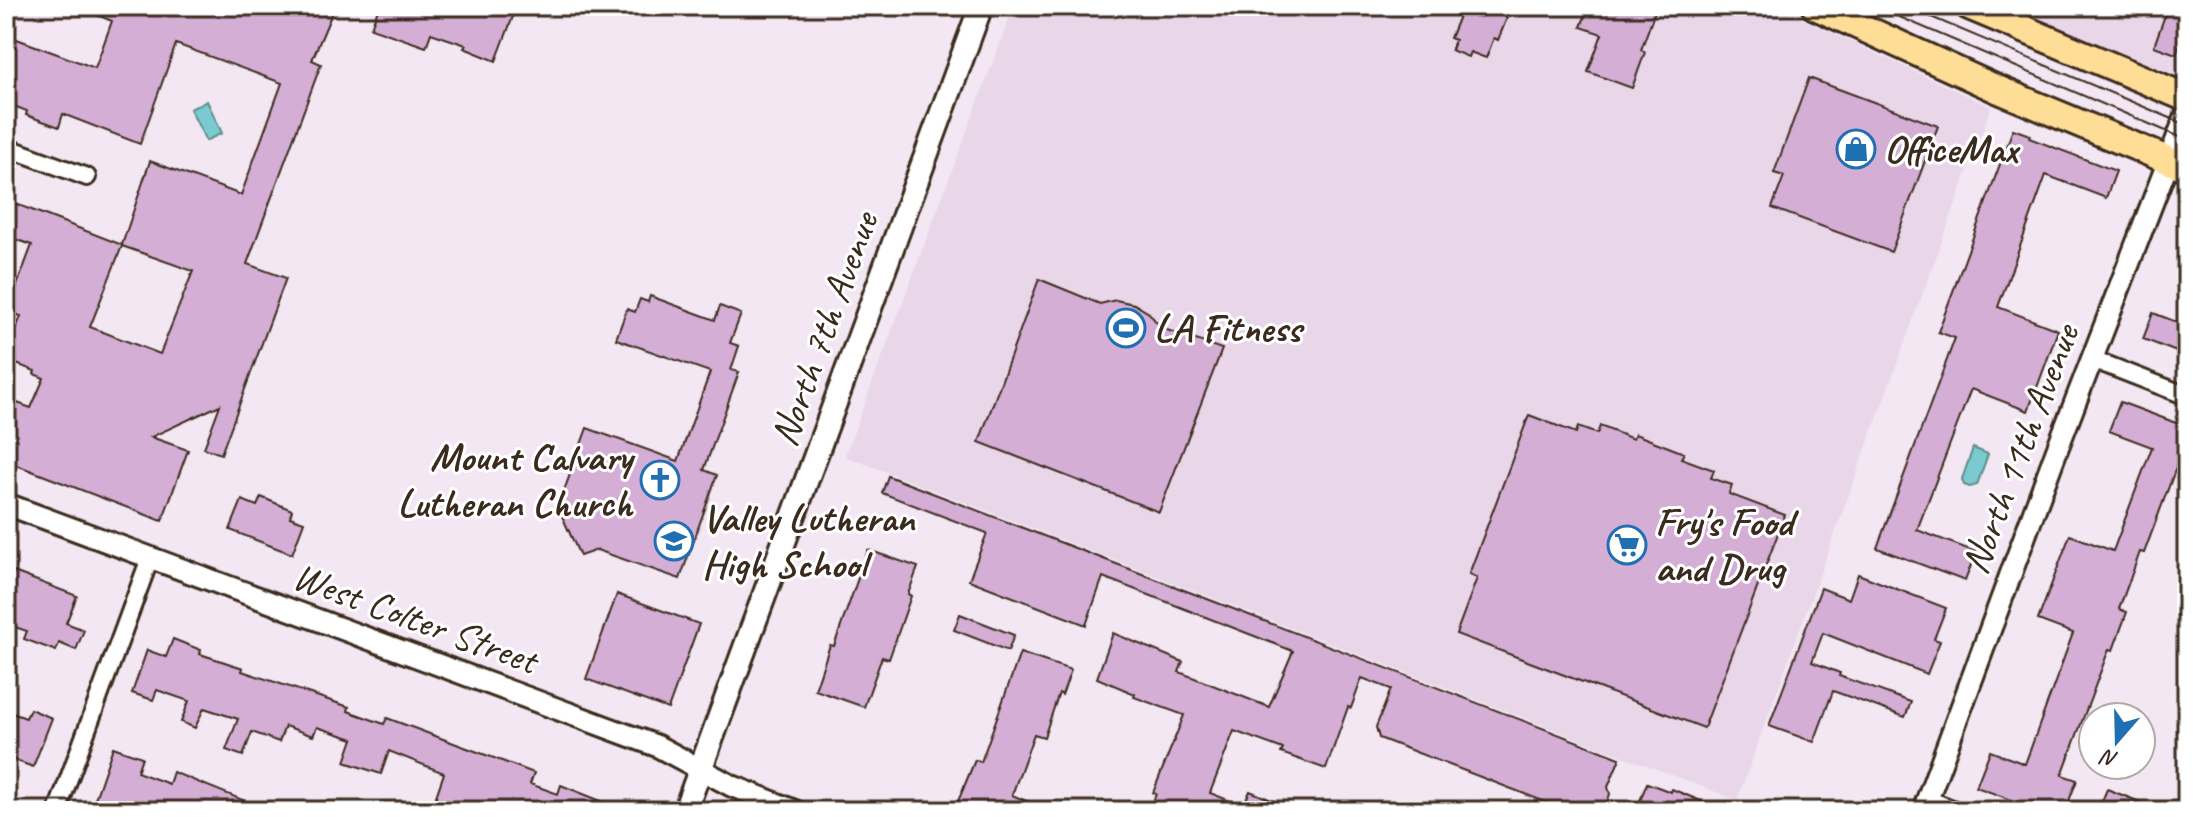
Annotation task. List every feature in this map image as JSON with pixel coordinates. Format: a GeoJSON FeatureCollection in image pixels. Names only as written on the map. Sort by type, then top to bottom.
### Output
{"type":"FeatureCollection","features":[{"type":"Feature","properties":{"kind":"main road","name":"North 7th Avenue"},"geometry":{"type":"LineString","coordinates":[[685,811],[981,6]]}},
{"type":"Feature","properties":{"kind":"main road"},"geometry":{"type":"LineString","coordinates":[[1815,6],[1997,89],[2177,165]]}},
{"type":"Feature","properties":{"kind":"main road"},"geometry":{"type":"LineString","coordinates":[[1969,6],[2187,98]]}},
{"type":"Feature","properties":{"kind":"street","name":"North 11th Avenue"},"geometry":{"type":"LineString","coordinates":[[1925,805],[2092,359],[2177,165],[2187,113]]}},
{"type":"Feature","properties":{"kind":"street"},"geometry":{"type":"LineString","coordinates":[[6,147],[87,177]]}},
{"type":"Feature","properties":{"kind":"street"},"geometry":{"type":"LineString","coordinates":[[2092,359],[2187,396]]}},
{"type":"Feature","properties":{"kind":"street","name":"West Colter Street"},"geometry":{"type":"LineString","coordinates":[[6,504],[657,746],[732,786],[795,811]]}},
{"type":"Feature","properties":{"kind":"street"},"geometry":{"type":"LineString","coordinates":[[57,811],[150,558]]}},
{"type":"Feature","properties":{"kind":"street"},"geometry":{"type":"LineString","coordinates":[[1925,805],[1957,811]]}},
{"type":"Feature","properties":{"kind":"shaded area"},"geometry":{"type":"Polygon","coordinates":[[[1014,6],[1774,6],[1991,107],[1737,800],[845,456],[1014,6]]]}},
{"type":"Feature","properties":{"kind":"shaded area"},"geometry":{"type":"Polygon","coordinates":[[[2014,6],[2187,6],[2187,58],[2182,71],[2165,76],[2014,6]]]}},
{"type":"Feature","properties":{"kind":"water"},"geometry":{"type":"Polygon","coordinates":[[[207,101],[222,133],[206,141],[190,109],[207,101]]]}},
{"type":"Feature","properties":{"kind":"water"},"geometry":{"type":"Polygon","coordinates":[[[1973,448],[1988,454],[1977,485],[1970,487],[1964,485],[1962,479],[1973,448]]]}},
{"type":"Feature","properties":{"kind":"building"},"geometry":{"type":"Polygon","coordinates":[[[75,6],[335,6],[312,60],[321,64],[247,264],[286,278],[221,454],[204,448],[220,405],[151,437],[188,450],[162,521],[6,461],[6,399],[31,408],[44,378],[34,374],[35,371],[6,360],[6,343],[10,344],[21,316],[6,311],[6,293],[13,296],[32,245],[6,236],[6,200],[122,245],[150,161],[241,195],[282,83],[176,44],[140,144],[63,114],[59,127],[26,115],[27,111],[6,103],[6,35],[95,68],[112,21],[75,6]],[[122,246],[90,327],[160,354],[193,271],[122,246]]]}},
{"type":"Feature","properties":{"kind":"building"},"geometry":{"type":"Polygon","coordinates":[[[379,6],[517,6],[496,61],[464,48],[466,45],[431,33],[426,47],[371,28],[379,6]]]}},
{"type":"Feature","properties":{"kind":"building"},"geometry":{"type":"Polygon","coordinates":[[[1463,6],[1505,6],[1507,18],[1486,58],[1470,52],[1468,57],[1451,50],[1455,40],[1450,38],[1463,6]]]}},
{"type":"Feature","properties":{"kind":"building"},"geometry":{"type":"Polygon","coordinates":[[[1589,6],[1642,6],[1655,11],[1632,88],[1588,72],[1602,34],[1581,27],[1589,6]]]}},
{"type":"Feature","properties":{"kind":"building"},"geometry":{"type":"Polygon","coordinates":[[[2168,7],[2187,14],[2187,24],[2176,54],[2154,46],[2168,7]]]}},
{"type":"Feature","properties":{"kind":"building","name":"OfficeMax"},"geometry":{"type":"Polygon","coordinates":[[[1809,78],[1938,126],[1891,252],[1772,208],[1784,176],[1774,173],[1809,78]]]}},
{"type":"Feature","properties":{"kind":"building"},"geometry":{"type":"Polygon","coordinates":[[[2013,129],[2116,171],[2106,198],[2046,175],[1998,307],[2058,330],[2028,411],[1971,389],[1917,530],[1976,552],[1965,581],[1877,548],[1955,338],[1938,332],[2013,129]]]}},
{"type":"Feature","properties":{"kind":"building"},"geometry":{"type":"Polygon","coordinates":[[[1039,279],[1100,304],[1116,300],[1134,304],[1149,313],[1161,328],[1222,349],[1159,512],[979,442],[1039,279]]]}},
{"type":"Feature","properties":{"kind":"building"},"geometry":{"type":"Polygon","coordinates":[[[650,296],[715,320],[720,306],[741,314],[730,343],[739,346],[731,370],[739,372],[704,470],[717,475],[680,579],[597,550],[580,556],[558,507],[587,428],[678,461],[710,372],[616,339],[627,309],[635,312],[640,299],[648,302],[650,296]]]}},
{"type":"Feature","properties":{"kind":"building"},"geometry":{"type":"Polygon","coordinates":[[[2153,313],[2187,326],[2187,356],[2143,339],[2153,313]]]}},
{"type":"Feature","properties":{"kind":"building"},"geometry":{"type":"Polygon","coordinates":[[[2120,402],[2187,427],[2187,459],[2180,457],[2144,553],[2140,552],[2119,609],[2127,612],[2113,650],[2109,649],[2090,701],[2077,701],[2077,735],[2062,775],[2077,780],[2065,811],[2042,811],[1976,787],[1990,751],[2025,764],[2073,633],[2038,620],[2070,535],[2113,551],[2152,447],[2109,431],[2120,402]]]}},
{"type":"Feature","properties":{"kind":"building","name":"Fry's Food and Drug"},"geometry":{"type":"Polygon","coordinates":[[[1529,415],[1576,433],[1578,427],[1597,434],[1600,426],[1633,439],[1635,434],[1684,453],[1681,458],[1714,470],[1711,478],[1732,485],[1729,494],[1785,515],[1704,728],[1456,634],[1477,578],[1469,574],[1529,415]]]}},
{"type":"Feature","properties":{"kind":"building"},"geometry":{"type":"Polygon","coordinates":[[[888,476],[1620,758],[1608,787],[1610,794],[1604,811],[1569,811],[1379,738],[1376,727],[1391,689],[1362,678],[1326,769],[1234,731],[1210,793],[1243,806],[1250,791],[1298,811],[1149,811],[1156,794],[1153,793],[1184,715],[1134,697],[1135,694],[1097,678],[1113,633],[1183,662],[1179,672],[1269,707],[1293,651],[1103,577],[1086,625],[969,580],[987,533],[882,493],[888,476]]]}},
{"type":"Feature","properties":{"kind":"building"},"geometry":{"type":"Polygon","coordinates":[[[261,497],[292,510],[290,517],[304,522],[292,554],[230,530],[242,500],[257,506],[261,497]]]}},
{"type":"Feature","properties":{"kind":"building"},"geometry":{"type":"Polygon","coordinates":[[[868,550],[918,567],[889,659],[882,657],[864,707],[815,690],[868,550]]]}},
{"type":"Feature","properties":{"kind":"building"},"geometry":{"type":"Polygon","coordinates":[[[6,569],[77,596],[66,623],[84,630],[76,650],[59,643],[56,651],[24,639],[27,631],[6,624],[6,569]]]}},
{"type":"Feature","properties":{"kind":"building"},"geometry":{"type":"Polygon","coordinates":[[[1858,574],[1946,608],[1934,639],[1940,641],[1927,674],[1823,633],[1812,662],[1840,673],[1839,676],[1911,702],[1905,717],[1833,691],[1814,742],[1769,726],[1821,588],[1849,599],[1858,574]]]}},
{"type":"Feature","properties":{"kind":"building"},"geometry":{"type":"Polygon","coordinates":[[[617,594],[699,624],[668,709],[586,679],[617,594]]]}},
{"type":"Feature","properties":{"kind":"building"},"geometry":{"type":"Polygon","coordinates":[[[960,614],[1014,635],[1008,651],[954,630],[960,614]]]}},
{"type":"Feature","properties":{"kind":"building"},"geometry":{"type":"Polygon","coordinates":[[[173,639],[201,650],[200,654],[243,668],[242,671],[349,707],[348,711],[384,724],[387,718],[534,773],[530,784],[558,794],[561,785],[626,811],[431,811],[444,773],[389,751],[381,774],[345,762],[353,739],[317,727],[313,736],[285,726],[279,742],[252,732],[243,756],[226,750],[238,719],[204,708],[195,728],[181,722],[189,701],[157,690],[153,700],[132,693],[147,650],[166,657],[173,639]]]}},
{"type":"Feature","properties":{"kind":"building"},"geometry":{"type":"Polygon","coordinates":[[[1020,653],[1071,670],[1062,695],[1059,693],[1044,737],[1034,734],[1012,795],[1050,811],[954,811],[975,760],[981,762],[1020,653]]]}},
{"type":"Feature","properties":{"kind":"building"},"geometry":{"type":"Polygon","coordinates":[[[30,709],[52,718],[33,767],[6,757],[6,711],[26,718],[30,709]]]}},
{"type":"Feature","properties":{"kind":"building"},"geometry":{"type":"Polygon","coordinates":[[[113,747],[142,757],[137,772],[169,784],[173,772],[270,811],[131,811],[95,799],[113,747]]]}},
{"type":"Feature","properties":{"kind":"building"},"geometry":{"type":"Polygon","coordinates":[[[1647,783],[1671,792],[1672,789],[1725,811],[1636,811],[1647,783]]]}},
{"type":"Feature","properties":{"kind":"building"},"geometry":{"type":"Polygon","coordinates":[[[2107,789],[2160,810],[2160,811],[2098,811],[2107,789]]]}},
{"type":"Feature","properties":{"kind":"tram line"},"geometry":{"type":"LineString","coordinates":[[1874,6],[2187,140]]}},
{"type":"Feature","properties":{"kind":"tram line"},"geometry":{"type":"LineString","coordinates":[[1905,6],[2187,125]]}},
{"type":"Feature","properties":{"kind":"place","name":"OfficeMax"},"geometry":{"type":"Point","coordinates":[1856,149]}},
{"type":"Feature","properties":{"kind":"place","name":"LA Fitness"},"geometry":{"type":"Point","coordinates":[1126,328]}},
{"type":"Feature","properties":{"kind":"place","name":"Mount Calvary Lutheran Church"},"geometry":{"type":"Point","coordinates":[660,480]}},
{"type":"Feature","properties":{"kind":"place","name":"Valley Lutheran High School"},"geometry":{"type":"Point","coordinates":[674,541]}},
{"type":"Feature","properties":{"kind":"place","name":"Fry's Food and Drug"},"geometry":{"type":"Point","coordinates":[1627,545]}}]}
